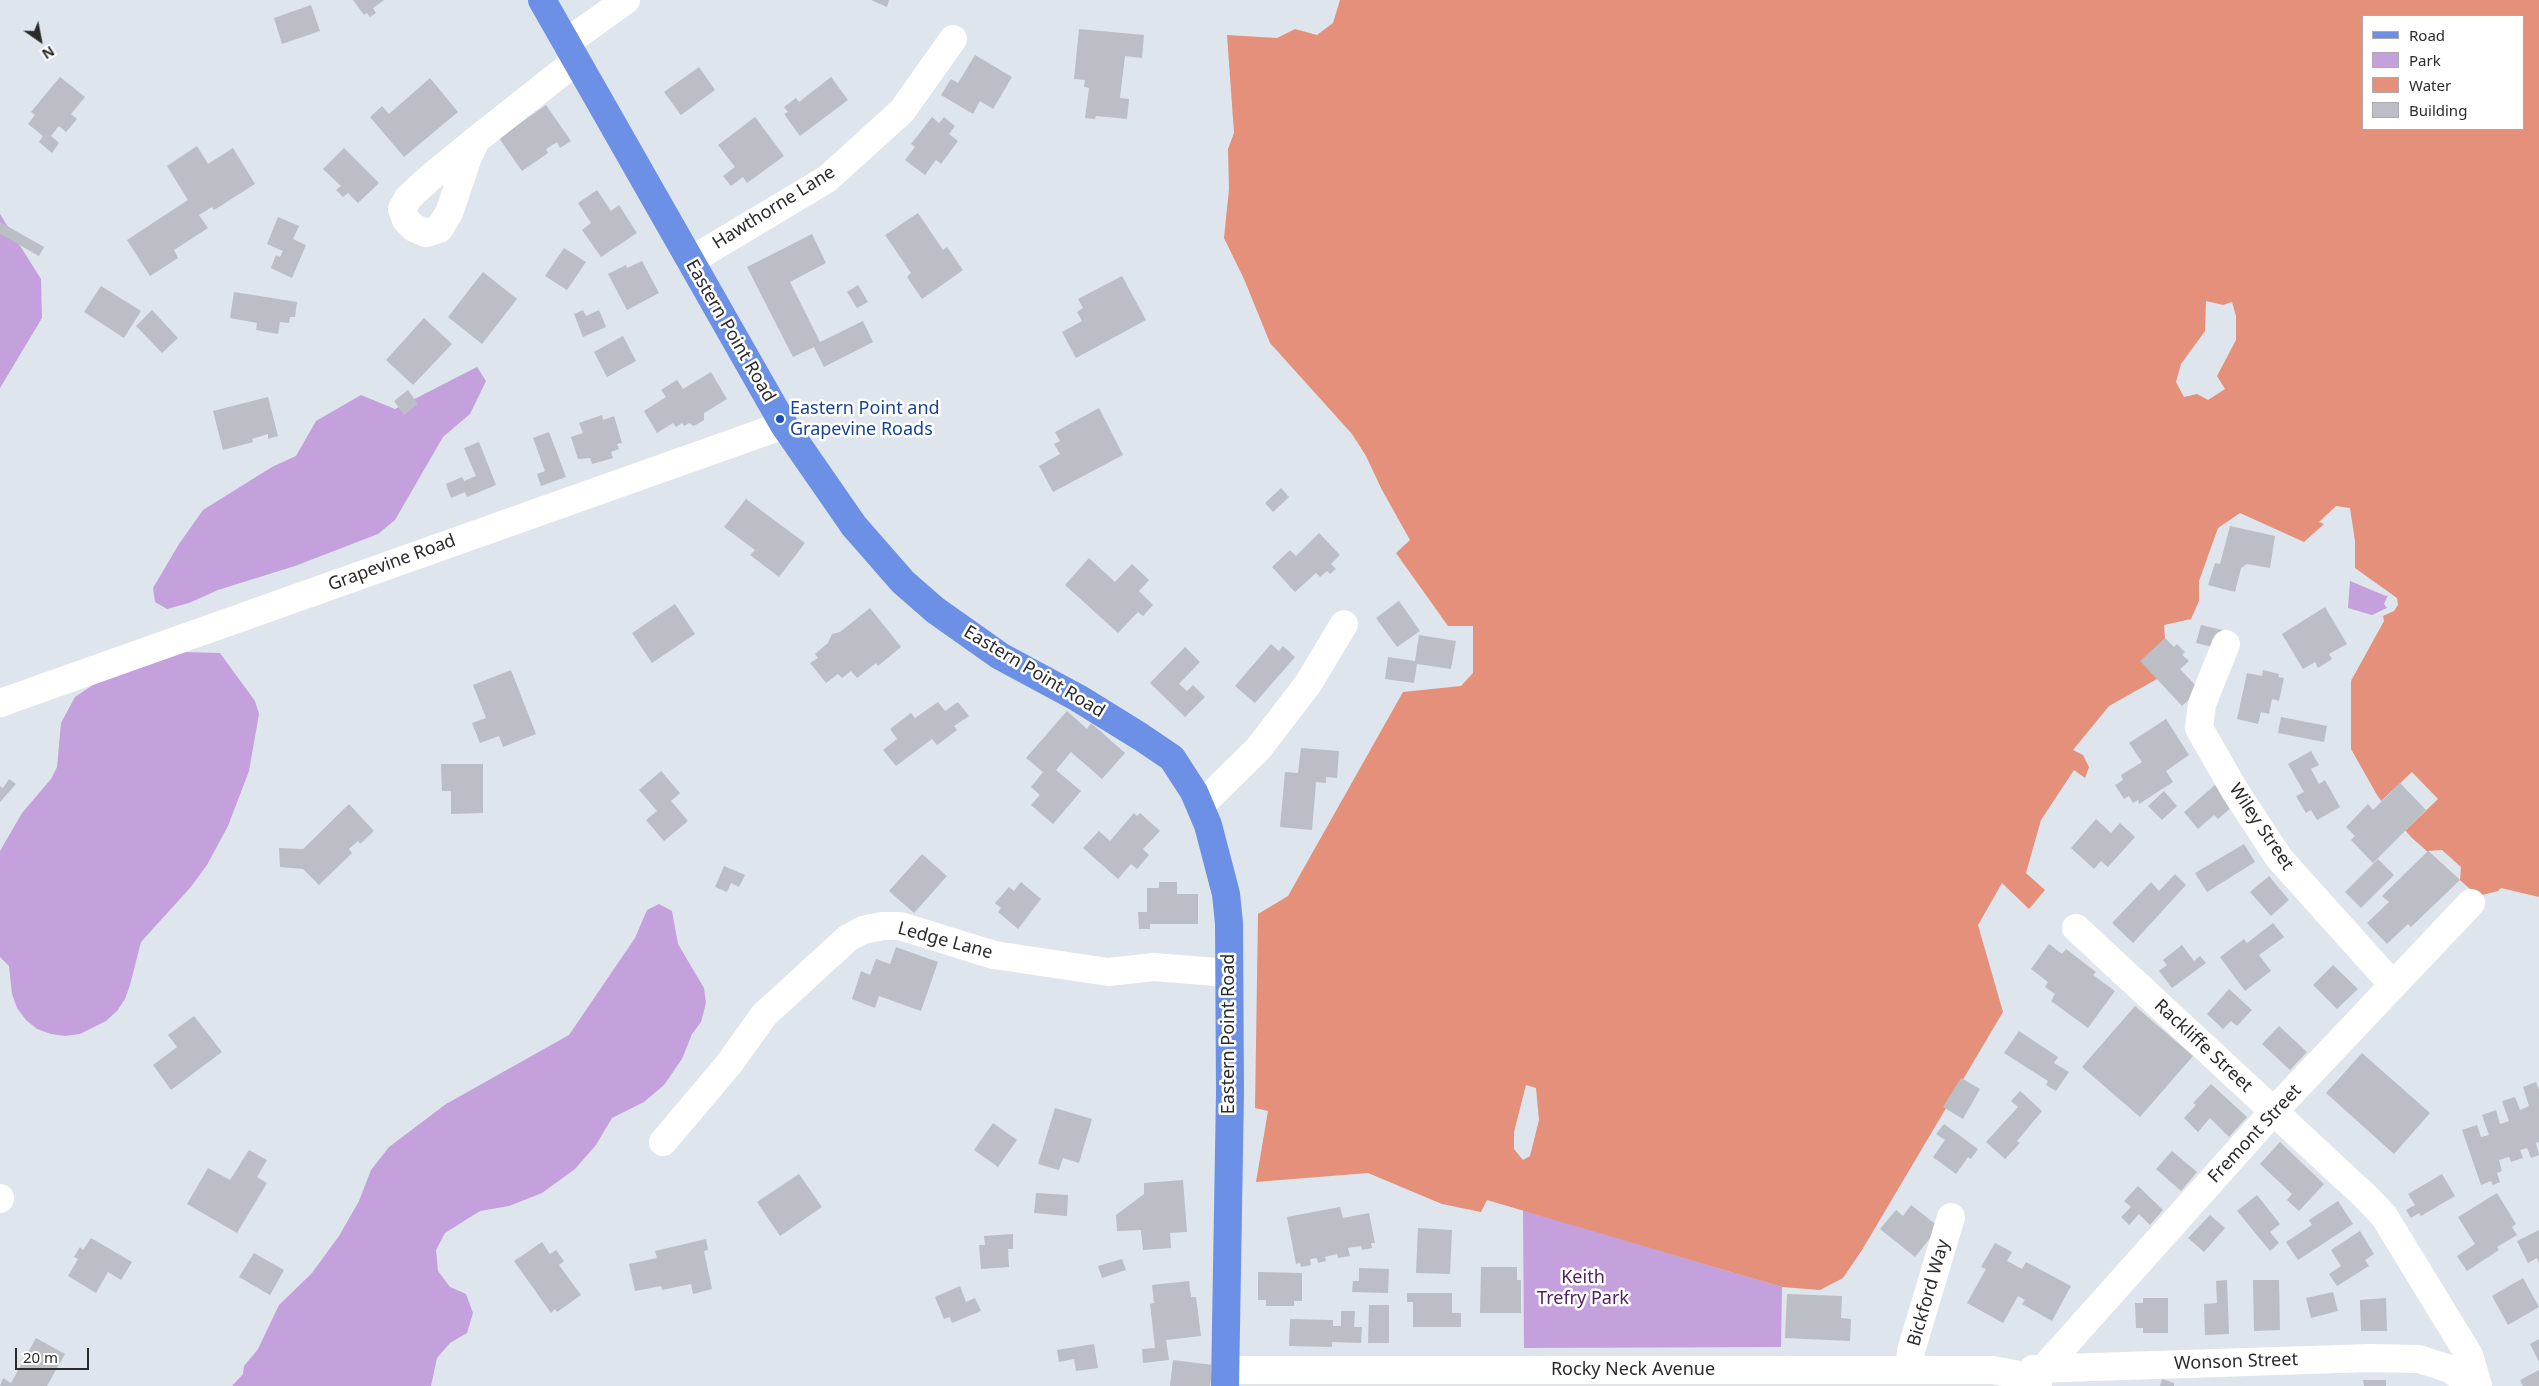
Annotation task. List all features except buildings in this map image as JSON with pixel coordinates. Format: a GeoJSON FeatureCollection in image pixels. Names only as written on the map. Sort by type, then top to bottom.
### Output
{"type":"FeatureCollection","features":[{"type":"Feature","properties":{"kind":"main road","name":"Eastern Point Road"},"geometry":{"type":"LineString","coordinates":[[542,0],[784,424],[854,526],[903,582],[973,638],[1109,716],[1172,758],[1194,792],[1208,825],[1226,894],[1229,923],[1230,1092],[1225,1378]]}},
{"type":"Feature","properties":{"kind":"street"},"geometry":{"type":"LineString","coordinates":[[476,140],[626,0]]}},
{"type":"Feature","properties":{"kind":"street","name":"Hawthorne Lane"},"geometry":{"type":"LineString","coordinates":[[690,261],[827,179],[902,111],[953,39]]}},
{"type":"Feature","properties":{"kind":"street","name":"Grapevine Road"},"geometry":{"type":"LineString","coordinates":[[0,703],[784,424]]}},
{"type":"Feature","properties":{"kind":"street"},"geometry":{"type":"LineString","coordinates":[[1200,806],[1258,749],[1308,684],[1344,624]]}},
{"type":"Feature","properties":{"kind":"street","name":"Wiley Street"},"geometry":{"type":"LineString","coordinates":[[2226,644],[2202,704],[2199,728],[2240,799],[2279,858],[2393,985]]}},
{"type":"Feature","properties":{"kind":"street","name":"Fremont Street"},"geometry":{"type":"LineString","coordinates":[[2041,1377],[2273,1112],[2471,903]]}},
{"type":"Feature","properties":{"kind":"street","name":"Ledge Lane"},"geometry":{"type":"LineString","coordinates":[[663,1142],[729,1064],[764,1015],[848,938],[863,930],[882,926],[900,926],[994,955],[1108,972],[1154,967],[1229,973]]}},
{"type":"Feature","properties":{"kind":"street","name":"Rackliffe Street"},"geometry":{"type":"LineString","coordinates":[[2076,928],[2384,1216],[2469,1355],[2478,1386]]}},
{"type":"Feature","properties":{"kind":"street","name":"Bickford Way"},"geometry":{"type":"LineString","coordinates":[[1909,1370],[1911,1351],[1951,1217]]}},
{"type":"Feature","properties":{"kind":"street","name":"Wonson Street"},"geometry":{"type":"LineString","coordinates":[[1994,1370],[2041,1377],[2370,1358],[2419,1359],[2450,1369],[2472,1386]]}},
{"type":"Feature","properties":{"kind":"street","name":"Rocky Neck Avenue"},"geometry":{"type":"LineString","coordinates":[[1225,1378],[1994,1370]]}},
{"type":"Feature","properties":{"kind":"green space"},"geometry":{"type":"Polygon","coordinates":[[[0,214],[41,279],[42,318],[0,388],[0,214]]]}},
{"type":"Feature","properties":{"kind":"green space"},"geometry":{"type":"Polygon","coordinates":[[[477,367],[486,381],[470,414],[443,437],[395,520],[378,534],[295,566],[218,590],[189,603],[167,609],[155,602],[153,588],[179,544],[203,510],[272,467],[296,456],[316,421],[361,395],[395,409],[477,367]]]}},
{"type":"Feature","properties":{"kind":"green space"},"geometry":{"type":"Polygon","coordinates":[[[2350,581],[2386,596],[2388,595],[2384,604],[2387,608],[2372,615],[2348,608],[2350,581]]]}},
{"type":"Feature","properties":{"kind":"green space"},"geometry":{"type":"Polygon","coordinates":[[[181,652],[220,653],[255,701],[259,714],[249,771],[228,826],[207,865],[190,888],[141,942],[130,985],[125,999],[117,1011],[106,1021],[80,1034],[65,1036],[37,1029],[26,1020],[17,1008],[12,994],[9,966],[0,957],[0,851],[22,813],[51,779],[57,767],[61,723],[75,697],[111,673],[181,652]]]}},
{"type":"Feature","properties":{"kind":"green space"},"geometry":{"type":"Polygon","coordinates":[[[659,904],[672,911],[678,944],[704,988],[706,1003],[701,1022],[692,1034],[682,1059],[664,1085],[644,1102],[612,1118],[596,1145],[575,1169],[542,1193],[509,1206],[480,1211],[445,1233],[436,1250],[438,1271],[450,1287],[466,1294],[473,1313],[467,1333],[450,1343],[437,1358],[431,1386],[232,1386],[243,1374],[244,1366],[258,1349],[279,1305],[312,1273],[339,1236],[359,1201],[371,1170],[389,1147],[446,1104],[569,1035],[635,938],[647,910],[659,904]]]}},
{"type":"Feature","properties":{"kind":"green space","name":"Keith Trefry Park"},"geometry":{"type":"Polygon","coordinates":[[[1523,1210],[1782,1287],[1781,1347],[1524,1348],[1523,1210]]]}},
{"type":"Feature","properties":{"kind":"water"},"geometry":{"type":"Polygon","coordinates":[[[1340,0],[2539,0],[2539,897],[2501,888],[2498,891],[2478,896],[2412,838],[2389,812],[2351,749],[2351,681],[2371,619],[2394,611],[2398,605],[2397,598],[2355,568],[2355,541],[2350,508],[2336,506],[2319,522],[2324,524],[2304,542],[2240,513],[2218,528],[2199,581],[2199,601],[2191,619],[2164,625],[2165,638],[2157,679],[2109,706],[2073,750],[2083,755],[2089,767],[2085,778],[2074,770],[2041,820],[2026,873],[2045,890],[2029,909],[2002,883],[1978,925],[2003,1012],[1862,1250],[1843,1278],[1820,1290],[1782,1287],[1487,1200],[1481,1212],[1442,1204],[1368,1173],[1256,1182],[1268,1111],[1255,1108],[1258,914],[1288,896],[1403,692],[1461,686],[1473,673],[1473,626],[1448,626],[1396,553],[1410,540],[1382,490],[1366,456],[1352,434],[1270,343],[1244,279],[1224,238],[1229,189],[1228,149],[1234,133],[1227,35],[1277,38],[1295,29],[1317,35],[1333,23],[1340,0]],[[2206,301],[2205,331],[2181,364],[2176,382],[2184,397],[2197,394],[2208,400],[2225,389],[2217,376],[2236,340],[2236,316],[2232,302],[2223,305],[2206,301]],[[1526,1085],[1514,1132],[1514,1149],[1523,1160],[1530,1156],[1539,1120],[1536,1088],[1526,1085]]]}},
{"type":"Feature","properties":{"kind":"pier"},"geometry":{"type":"Polygon","coordinates":[[[2370,616],[2371,618],[2383,616],[2384,621],[2351,681],[2370,616]]]}},
{"type":"Feature","properties":{"kind":"pier"},"geometry":{"type":"Polygon","coordinates":[[[2412,772],[2438,799],[2404,832],[2379,803],[2412,772]]]}},
{"type":"Feature","properties":{"kind":"pier"},"geometry":{"type":"Polygon","coordinates":[[[2442,850],[2461,867],[2460,880],[2428,851],[2442,850]]]}},
{"type":"Feature","properties":{"kind":"place","name":"Eastern Point and Grapevine Roads"},"geometry":{"type":"Point","coordinates":[780,419]}}]}
